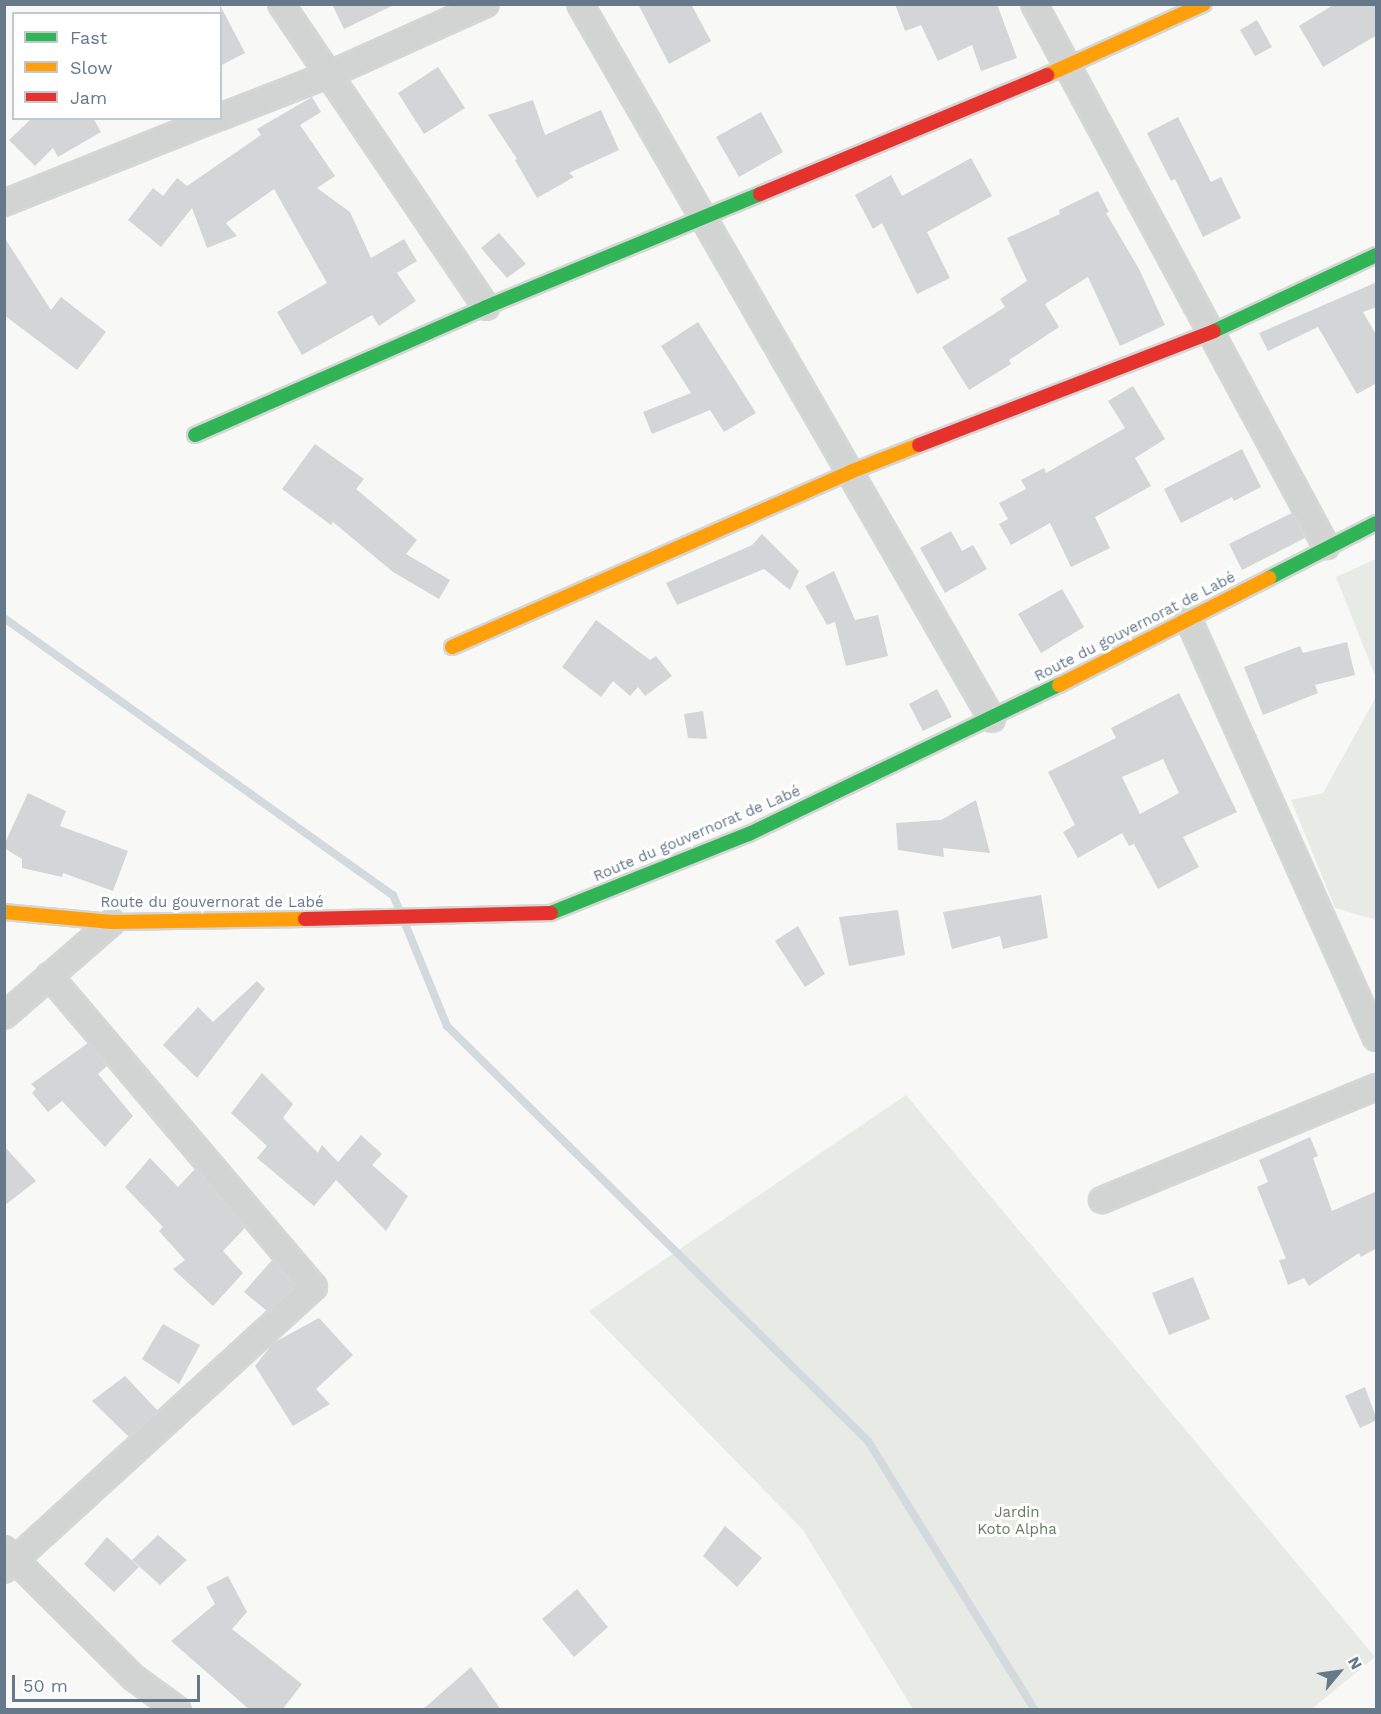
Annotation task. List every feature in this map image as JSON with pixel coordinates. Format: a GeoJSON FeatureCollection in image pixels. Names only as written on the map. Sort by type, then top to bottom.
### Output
{"type":"FeatureCollection","features":[{"type":"Feature","properties":{"kind":"street"},"geometry":{"type":"LineString","coordinates":[[281,4],[486,307]]}},
{"type":"Feature","properties":{"kind":"street"},"geometry":{"type":"LineString","coordinates":[[222,117],[328,75],[486,4]]}},
{"type":"Feature","properties":{"kind":"street"},"geometry":{"type":"LineString","coordinates":[[580,4],[992,719]]}},
{"type":"Feature","properties":{"kind":"street"},"geometry":{"type":"LineString","coordinates":[[1034,4],[1326,546]]}},
{"type":"Feature","properties":{"kind":"street"},"geometry":{"type":"LineString","coordinates":[[195,435],[486,307],[1067,67],[1204,4]]}},
{"type":"Feature","properties":{"kind":"street"},"geometry":{"type":"LineString","coordinates":[[4,203],[214,120]]}},
{"type":"Feature","properties":{"kind":"street"},"geometry":{"type":"LineString","coordinates":[[452,647],[850,472],[1211,332],[1377,255]]}},
{"type":"Feature","properties":{"kind":"street","name":"Route du gouvernorat de Labé"},"geometry":{"type":"LineString","coordinates":[[4,912],[112,922],[545,915],[749,834],[992,719],[1326,546],[1377,523]]}},
{"type":"Feature","properties":{"kind":"street"},"geometry":{"type":"LineString","coordinates":[[1188,618],[1377,1038]]}},
{"type":"Feature","properties":{"kind":"street"},"geometry":{"type":"LineString","coordinates":[[4,1016],[112,922]]}},
{"type":"Feature","properties":{"kind":"street"},"geometry":{"type":"LineString","coordinates":[[49,976],[314,1287],[8,1560],[134,1678],[178,1710]]}},
{"type":"Feature","properties":{"kind":"street"},"geometry":{"type":"LineString","coordinates":[[1102,1200],[1377,1087]]}},
{"type":"Feature","properties":{"kind":"green space"},"geometry":{"type":"Polygon","coordinates":[[[1376,559],[1376,678],[1336,577],[1376,559]]]}},
{"type":"Feature","properties":{"kind":"green space"},"geometry":{"type":"Polygon","coordinates":[[[1376,697],[1376,920],[1335,908],[1291,800],[1323,793],[1376,697]]]}},
{"type":"Feature","properties":{"kind":"green space","name":"Jardin Koto Alpha"},"geometry":{"type":"Polygon","coordinates":[[[906,1095],[1375,1657],[1312,1709],[913,1709],[803,1530],[589,1311],[906,1095]]]}},
{"type":"Feature","properties":{"kind":"building"},"geometry":{"type":"Polygon","coordinates":[[[332,4],[396,4],[344,29],[332,4]]]}},
{"type":"Feature","properties":{"kind":"building"},"geometry":{"type":"Polygon","coordinates":[[[638,4],[691,4],[711,41],[669,64],[638,4]]]}},
{"type":"Feature","properties":{"kind":"building"},"geometry":{"type":"Polygon","coordinates":[[[895,4],[997,4],[1017,58],[981,71],[972,45],[938,61],[921,25],[905,31],[895,4]]]}},
{"type":"Feature","properties":{"kind":"building"},"geometry":{"type":"Polygon","coordinates":[[[1335,4],[1377,4],[1377,35],[1323,67],[1299,26],[1335,4]]]}},
{"type":"Feature","properties":{"kind":"building"},"geometry":{"type":"Polygon","coordinates":[[[220,5],[245,53],[222,65],[222,12],[220,12],[220,5]]]}},
{"type":"Feature","properties":{"kind":"building"},"geometry":{"type":"Polygon","coordinates":[[[1257,20],[1272,47],[1255,56],[1240,30],[1257,20]]]}},
{"type":"Feature","properties":{"kind":"building"},"geometry":{"type":"Polygon","coordinates":[[[438,67],[465,108],[424,134],[398,93],[438,67]]]}},
{"type":"Feature","properties":{"kind":"building"},"geometry":{"type":"Polygon","coordinates":[[[312,97],[321,112],[300,125],[335,176],[317,188],[350,212],[371,258],[404,239],[417,261],[397,273],[416,301],[379,326],[372,315],[302,355],[277,312],[327,283],[274,189],[226,223],[237,236],[207,248],[192,208],[161,247],[128,220],[153,188],[163,196],[177,178],[187,186],[261,135],[257,129],[312,97]]]}},
{"type":"Feature","properties":{"kind":"building"},"geometry":{"type":"Polygon","coordinates":[[[533,100],[545,135],[601,110],[619,150],[569,173],[574,177],[537,198],[515,160],[517,159],[488,115],[533,100]]]}},
{"type":"Feature","properties":{"kind":"building"},"geometry":{"type":"Polygon","coordinates":[[[761,112],[783,152],[739,177],[716,137],[761,112]]]}},
{"type":"Feature","properties":{"kind":"building"},"geometry":{"type":"Polygon","coordinates":[[[1178,117],[1211,182],[1221,177],[1241,218],[1203,237],[1175,179],[1171,181],[1147,133],[1178,117]]]}},
{"type":"Feature","properties":{"kind":"building"},"geometry":{"type":"Polygon","coordinates":[[[30,120],[94,120],[101,132],[58,157],[53,148],[35,166],[9,140],[30,120]]]}},
{"type":"Feature","properties":{"kind":"building"},"geometry":{"type":"Polygon","coordinates":[[[971,158],[992,196],[927,232],[950,278],[917,294],[882,223],[873,229],[855,195],[891,175],[902,196],[971,158]]]}},
{"type":"Feature","properties":{"kind":"building"},"geometry":{"type":"Polygon","coordinates":[[[1098,191],[1109,212],[1106,213],[1139,269],[1165,325],[1120,346],[1088,277],[1045,304],[1059,327],[1009,360],[1011,364],[969,390],[942,347],[1005,307],[1000,299],[1027,281],[1007,238],[1060,214],[1059,210],[1098,191]]]}},
{"type":"Feature","properties":{"kind":"building"},"geometry":{"type":"Polygon","coordinates":[[[499,233],[526,264],[507,278],[481,248],[499,233]]]}},
{"type":"Feature","properties":{"kind":"building"},"geometry":{"type":"Polygon","coordinates":[[[4,237],[51,310],[61,297],[106,332],[77,370],[4,315],[4,237]]]}},
{"type":"Feature","properties":{"kind":"building"},"geometry":{"type":"Polygon","coordinates":[[[1377,282],[1377,307],[1363,312],[1377,336],[1377,383],[1357,394],[1318,327],[1268,351],[1259,333],[1377,282]]]}},
{"type":"Feature","properties":{"kind":"building"},"geometry":{"type":"Polygon","coordinates":[[[698,322],[756,413],[724,432],[710,410],[652,434],[643,412],[691,393],[661,346],[698,322]]]}},
{"type":"Feature","properties":{"kind":"building"},"geometry":{"type":"Polygon","coordinates":[[[1133,386],[1165,439],[1135,458],[1151,486],[1095,517],[1110,548],[1071,567],[1050,523],[1011,545],[999,524],[1008,519],[999,503],[1026,489],[1021,480],[1044,468],[1046,473],[1125,428],[1108,401],[1133,386]]]}},
{"type":"Feature","properties":{"kind":"building"},"geometry":{"type":"Polygon","coordinates":[[[315,444],[364,479],[356,489],[417,540],[406,554],[450,580],[439,599],[393,572],[333,522],[331,525],[282,489],[315,444]]]}},
{"type":"Feature","properties":{"kind":"building"},"geometry":{"type":"Polygon","coordinates":[[[1242,449],[1261,487],[1234,501],[1232,497],[1181,523],[1164,489],[1242,449]]]}},
{"type":"Feature","properties":{"kind":"building"},"geometry":{"type":"Polygon","coordinates":[[[1292,513],[1305,538],[1242,570],[1229,544],[1292,513]]]}},
{"type":"Feature","properties":{"kind":"building"},"geometry":{"type":"Polygon","coordinates":[[[951,531],[962,551],[973,545],[987,569],[945,593],[920,548],[951,531]]]}},
{"type":"Feature","properties":{"kind":"building"},"geometry":{"type":"Polygon","coordinates":[[[762,534],[799,571],[790,590],[764,569],[677,605],[666,583],[752,545],[762,534]]]}},
{"type":"Feature","properties":{"kind":"building"},"geometry":{"type":"Polygon","coordinates":[[[834,571],[855,620],[878,615],[888,656],[846,666],[835,622],[827,625],[805,586],[834,571]]]}},
{"type":"Feature","properties":{"kind":"building"},"geometry":{"type":"Polygon","coordinates":[[[1062,589],[1084,627],[1041,653],[1018,614],[1062,589]]]}},
{"type":"Feature","properties":{"kind":"building"},"geometry":{"type":"Polygon","coordinates":[[[596,620],[650,660],[656,656],[672,676],[645,696],[638,687],[630,696],[613,681],[601,697],[562,667],[596,620]]]}},
{"type":"Feature","properties":{"kind":"building"},"geometry":{"type":"Polygon","coordinates":[[[1347,642],[1355,675],[1315,685],[1318,693],[1263,715],[1244,667],[1300,646],[1303,653],[1347,642]]]}},
{"type":"Feature","properties":{"kind":"building"},"geometry":{"type":"Polygon","coordinates":[[[937,689],[952,717],[923,731],[909,704],[937,689]]]}},
{"type":"Feature","properties":{"kind":"building"},"geometry":{"type":"Polygon","coordinates":[[[1179,693],[1237,812],[1183,837],[1199,867],[1158,889],[1134,844],[1129,846],[1122,833],[1078,858],[1063,832],[1075,825],[1048,772],[1116,738],[1111,728],[1179,693]],[[1163,759],[1122,777],[1140,814],[1179,793],[1163,759]]]}},
{"type":"Feature","properties":{"kind":"building"},"geometry":{"type":"Polygon","coordinates":[[[703,711],[707,739],[688,738],[684,714],[703,711]]]}},
{"type":"Feature","properties":{"kind":"building"},"geometry":{"type":"Polygon","coordinates":[[[28,793],[66,811],[60,826],[128,851],[113,891],[63,873],[62,877],[22,868],[22,859],[4,848],[28,793]]]}},
{"type":"Feature","properties":{"kind":"building"},"geometry":{"type":"Polygon","coordinates":[[[976,800],[990,853],[943,848],[944,857],[898,850],[896,823],[941,820],[976,800]]]}},
{"type":"Feature","properties":{"kind":"building"},"geometry":{"type":"Polygon","coordinates":[[[1041,895],[1048,938],[1003,949],[1000,936],[952,949],[943,912],[1041,895]]]}},
{"type":"Feature","properties":{"kind":"building"},"geometry":{"type":"Polygon","coordinates":[[[898,910],[905,955],[849,966],[839,917],[898,910]]]}},
{"type":"Feature","properties":{"kind":"building"},"geometry":{"type":"Polygon","coordinates":[[[798,926],[825,974],[805,987],[775,941],[798,926]]]}},
{"type":"Feature","properties":{"kind":"building"},"geometry":{"type":"Polygon","coordinates":[[[257,981],[265,989],[197,1078],[163,1045],[198,1007],[213,1022],[257,981]]]}},
{"type":"Feature","properties":{"kind":"building"},"geometry":{"type":"Polygon","coordinates":[[[88,1043],[107,1066],[98,1074],[133,1116],[105,1147],[62,1101],[48,1112],[32,1093],[36,1089],[31,1084],[88,1043]]]}},
{"type":"Feature","properties":{"kind":"building"},"geometry":{"type":"Polygon","coordinates":[[[262,1073],[293,1104],[283,1118],[318,1153],[322,1145],[338,1162],[361,1135],[382,1154],[372,1165],[408,1196],[386,1231],[336,1180],[314,1206],[257,1158],[267,1146],[231,1113],[262,1073]]]}},
{"type":"Feature","properties":{"kind":"building"},"geometry":{"type":"Polygon","coordinates":[[[1310,1137],[1318,1156],[1313,1158],[1332,1211],[1377,1191],[1377,1248],[1361,1257],[1359,1253],[1309,1286],[1304,1278],[1288,1285],[1279,1260],[1286,1259],[1257,1187],[1268,1182],[1259,1160],[1310,1137]]]}},
{"type":"Feature","properties":{"kind":"building"},"geometry":{"type":"Polygon","coordinates":[[[4,1146],[36,1181],[4,1206],[4,1146]]]}},
{"type":"Feature","properties":{"kind":"building"},"geometry":{"type":"Polygon","coordinates":[[[150,1158],[178,1187],[195,1169],[245,1228],[223,1251],[243,1273],[213,1306],[173,1269],[185,1260],[159,1231],[163,1227],[125,1187],[150,1158]]]}},
{"type":"Feature","properties":{"kind":"building"},"geometry":{"type":"Polygon","coordinates":[[[272,1260],[294,1286],[267,1311],[244,1292],[272,1260]]]}},
{"type":"Feature","properties":{"kind":"building"},"geometry":{"type":"Polygon","coordinates":[[[1193,1277],[1210,1319],[1169,1335],[1152,1293],[1193,1277]]]}},
{"type":"Feature","properties":{"kind":"building"},"geometry":{"type":"Polygon","coordinates":[[[319,1318],[353,1355],[316,1389],[330,1404],[293,1426],[255,1366],[273,1343],[319,1318]]]}},
{"type":"Feature","properties":{"kind":"building"},"geometry":{"type":"Polygon","coordinates":[[[163,1324],[200,1345],[179,1384],[142,1359],[163,1324]]]}},
{"type":"Feature","properties":{"kind":"building"},"geometry":{"type":"Polygon","coordinates":[[[125,1376],[158,1411],[129,1437],[92,1401],[125,1376]]]}},
{"type":"Feature","properties":{"kind":"building"},"geometry":{"type":"Polygon","coordinates":[[[1365,1387],[1377,1420],[1360,1428],[1345,1396],[1365,1387]]]}},
{"type":"Feature","properties":{"kind":"building"},"geometry":{"type":"Polygon","coordinates":[[[725,1526],[762,1558],[737,1587],[703,1556],[725,1526]]]}},
{"type":"Feature","properties":{"kind":"building"},"geometry":{"type":"Polygon","coordinates":[[[158,1535],[187,1560],[160,1585],[132,1560],[158,1535]]]}},
{"type":"Feature","properties":{"kind":"building"},"geometry":{"type":"Polygon","coordinates":[[[107,1537],[139,1567],[114,1592],[84,1564],[107,1537]]]}},
{"type":"Feature","properties":{"kind":"building"},"geometry":{"type":"Polygon","coordinates":[[[228,1576],[247,1612],[232,1629],[302,1684],[282,1710],[250,1710],[171,1641],[215,1604],[206,1587],[228,1576]]]}},
{"type":"Feature","properties":{"kind":"building"},"geometry":{"type":"Polygon","coordinates":[[[577,1589],[608,1627],[574,1657],[542,1619],[577,1589]]]}},
{"type":"Feature","properties":{"kind":"building"},"geometry":{"type":"Polygon","coordinates":[[[471,1667],[501,1710],[422,1710],[471,1667]]]}},
{"type":"Feature","properties":{"kind":"waterway"},"geometry":{"type":"LineString","coordinates":[[4,618],[393,895],[399,909]]}},
{"type":"Feature","properties":{"kind":"waterway"},"geometry":{"type":"LineString","coordinates":[[406,926],[447,1026],[868,1441],[1035,1710]]}},
{"type":"Feature","properties":{"kind":"traffic: fast"},"geometry":{"type":"LineString","coordinates":[[195,435],[486,307],[760,194]]}},
{"type":"Feature","properties":{"kind":"traffic: fast"},"geometry":{"type":"LineString","coordinates":[[1214,331],[1376,255]]}},
{"type":"Feature","properties":{"kind":"traffic: fast"},"geometry":{"type":"LineString","coordinates":[[1269,578],[1376,523]]}},
{"type":"Feature","properties":{"kind":"traffic: fast"},"geometry":{"type":"LineString","coordinates":[[551,913],[749,834],[1059,685]]}},
{"type":"Feature","properties":{"kind":"traffic: slow"},"geometry":{"type":"LineString","coordinates":[[1047,75],[1204,4]]}},
{"type":"Feature","properties":{"kind":"traffic: slow"},"geometry":{"type":"LineString","coordinates":[[452,647],[850,472],[919,445]]}},
{"type":"Feature","properties":{"kind":"traffic: slow"},"geometry":{"type":"LineString","coordinates":[[1059,685],[1269,578]]}},
{"type":"Feature","properties":{"kind":"traffic: slow"},"geometry":{"type":"LineString","coordinates":[[4,912],[112,922],[305,919]]}},
{"type":"Feature","properties":{"kind":"traffic: jam"},"geometry":{"type":"LineString","coordinates":[[760,194],[1047,75]]}},
{"type":"Feature","properties":{"kind":"traffic: jam"},"geometry":{"type":"LineString","coordinates":[[919,445],[1214,331]]}},
{"type":"Feature","properties":{"kind":"traffic: jam"},"geometry":{"type":"LineString","coordinates":[[305,919],[551,913]]}}]}
